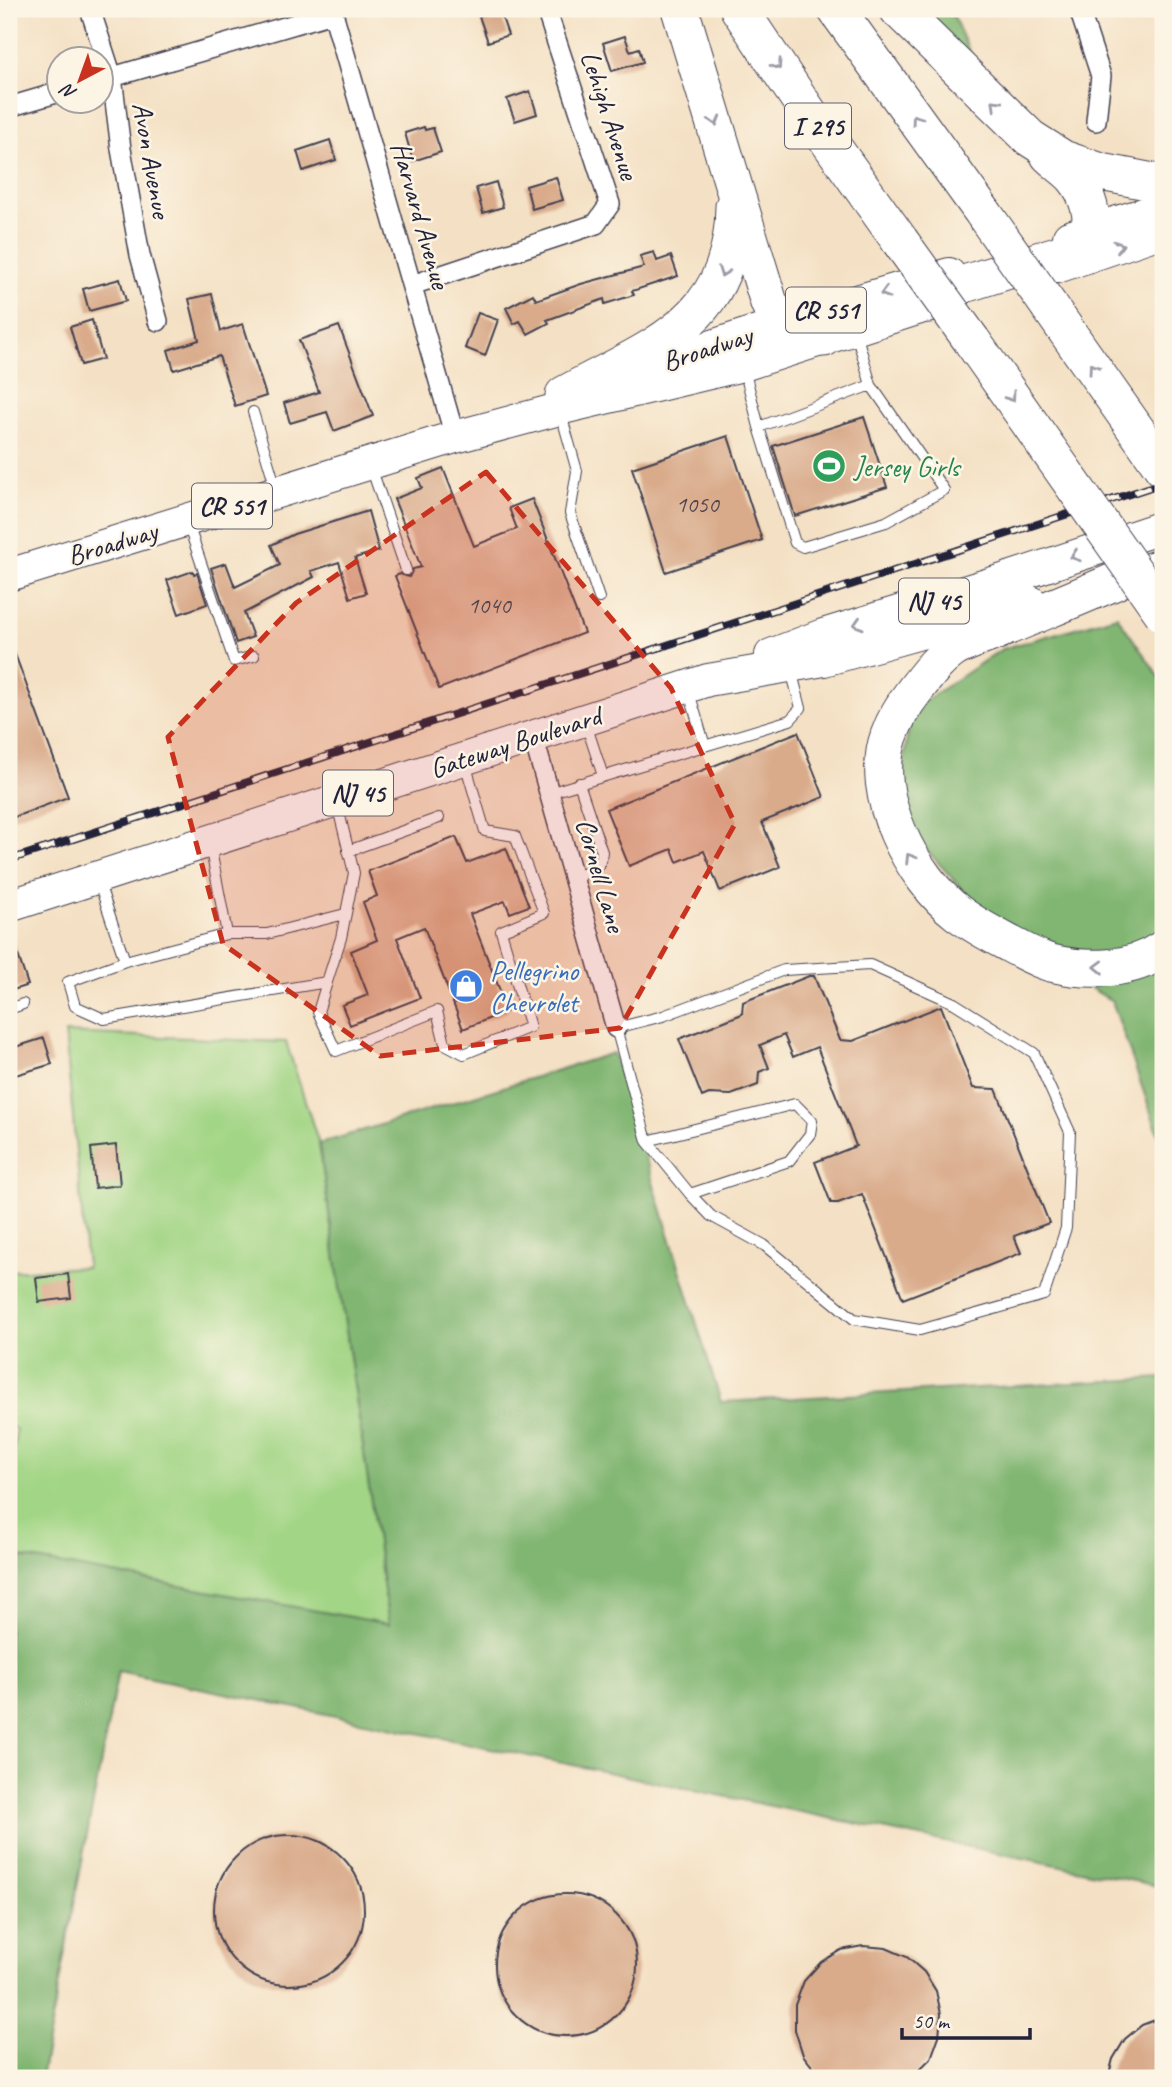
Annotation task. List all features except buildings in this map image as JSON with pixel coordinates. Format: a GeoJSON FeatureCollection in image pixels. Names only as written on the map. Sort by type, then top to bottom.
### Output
{"type":"FeatureCollection","features":[{"type":"Feature","properties":{"kind":"highway"},"geometry":{"type":"LineString","coordinates":[[680,9],[769,303],[781,323],[799,334],[840,334]]}},
{"type":"Feature","properties":{"kind":"highway","name":"I 295"},"geometry":{"type":"LineString","coordinates":[[739,9],[1163,613]]}},
{"type":"Feature","properties":{"kind":"highway"},"geometry":{"type":"LineString","coordinates":[[835,9],[1163,468]]}},
{"type":"Feature","properties":{"kind":"highway"},"geometry":{"type":"LineString","coordinates":[[898,9],[1074,178],[1089,208],[1090,230],[1079,245],[1063,253],[945,290],[929,304]]}},
{"type":"Feature","properties":{"kind":"highway"},"geometry":{"type":"LineString","coordinates":[[1030,138],[1063,159],[1101,172],[1163,184]]}},
{"type":"Feature","properties":{"kind":"highway"},"geometry":{"type":"LineString","coordinates":[[560,401],[672,335],[708,302],[720,281],[730,248],[734,181]]}},
{"type":"Feature","properties":{"kind":"highway"},"geometry":{"type":"LineString","coordinates":[[1116,581],[955,648],[929,672],[904,704],[888,738],[884,770],[891,815],[905,850],[915,866],[949,905],[979,928],[1050,963],[1098,968],[1125,967],[1163,949]]}},
{"type":"Feature","properties":{"kind":"main road","name":"Broadway"},"geometry":{"type":"LineString","coordinates":[[9,575],[455,437],[781,323],[1163,208]]}},
{"type":"Feature","properties":{"kind":"main road","name":"Broadway"},"geometry":{"type":"LineString","coordinates":[[560,401],[743,365],[1163,232]]}},
{"type":"Feature","properties":{"kind":"main road","name":"NJ 45"},"geometry":{"type":"LineString","coordinates":[[697,683],[823,635],[1163,527]]}},
{"type":"Feature","properties":{"kind":"main road","name":"NJ 45"},"geometry":{"type":"LineString","coordinates":[[1116,581],[1163,564]]}},
{"type":"Feature","properties":{"kind":"main road","name":"Gateway Boulevard"},"geometry":{"type":"LineString","coordinates":[[9,906],[697,683],[824,660],[1116,581]]}},
{"type":"Feature","properties":{"kind":"street","name":"Avon Avenue"},"geometry":{"type":"LineString","coordinates":[[90,9],[99,46]]}},
{"type":"Feature","properties":{"kind":"street","name":"Lehigh Avenue"},"geometry":{"type":"LineString","coordinates":[[412,285],[596,224],[610,204],[546,9]]}},
{"type":"Feature","properties":{"kind":"street"},"geometry":{"type":"LineString","coordinates":[[1079,9],[1101,76],[1096,121]]}},
{"type":"Feature","properties":{"kind":"street"},"geometry":{"type":"LineString","coordinates":[[116,76],[333,11]]}},
{"type":"Feature","properties":{"kind":"street","name":"Harvard Avenue"},"geometry":{"type":"LineString","coordinates":[[333,11],[455,437]]}},
{"type":"Feature","properties":{"kind":"street"},"geometry":{"type":"LineString","coordinates":[[9,107],[46,96]]}},
{"type":"Feature","properties":{"kind":"street","name":"Avon Avenue"},"geometry":{"type":"LineString","coordinates":[[115,116],[140,255],[158,321]]}},
{"type":"Feature","properties":{"kind":"street","name":"Cornell Lane"},"geometry":{"type":"LineString","coordinates":[[533,736],[616,1028]]}},
{"type":"Feature","properties":{"kind":"lane"},"geometry":{"type":"LineString","coordinates":[[743,365],[795,543],[803,547],[886,522],[942,493],[944,487],[871,385],[840,334]]}},
{"type":"Feature","properties":{"kind":"lane"},"geometry":{"type":"LineString","coordinates":[[759,427],[871,385]]}},
{"type":"Feature","properties":{"kind":"lane"},"geometry":{"type":"LineString","coordinates":[[560,401],[577,471],[570,513],[599,598]]}},
{"type":"Feature","properties":{"kind":"lane"},"geometry":{"type":"LineString","coordinates":[[253,412],[277,492]]}},
{"type":"Feature","properties":{"kind":"lane"},"geometry":{"type":"LineString","coordinates":[[370,463],[406,570]]}},
{"type":"Feature","properties":{"kind":"lane"},"geometry":{"type":"LineString","coordinates":[[187,520],[234,661],[254,656]]}},
{"type":"Feature","properties":{"kind":"lane"},"geometry":{"type":"LineString","coordinates":[[549,793],[790,720],[801,708],[790,666]]}},
{"type":"Feature","properties":{"kind":"lane"},"geometry":{"type":"LineString","coordinates":[[697,683],[705,746]]}},
{"type":"Feature","properties":{"kind":"lane"},"geometry":{"type":"LineString","coordinates":[[585,720],[603,776]]}},
{"type":"Feature","properties":{"kind":"lane"},"geometry":{"type":"LineString","coordinates":[[336,800],[354,873],[318,1012],[335,1051],[437,1011],[445,1044],[464,1054],[530,1027],[500,931],[544,914],[515,836],[485,831],[464,759]]}},
{"type":"Feature","properties":{"kind":"lane"},"geometry":{"type":"LineString","coordinates":[[573,877],[597,869],[601,863],[602,852],[579,783]]}},
{"type":"Feature","properties":{"kind":"lane"},"geometry":{"type":"LineString","coordinates":[[348,851],[439,818]]}},
{"type":"Feature","properties":{"kind":"lane"},"geometry":{"type":"LineString","coordinates":[[210,841],[227,934]]}},
{"type":"Feature","properties":{"kind":"lane"},"geometry":{"type":"LineString","coordinates":[[97,877],[125,961]]}},
{"type":"Feature","properties":{"kind":"lane"},"geometry":{"type":"LineString","coordinates":[[327,982],[104,1018],[75,1006],[68,982],[125,961],[227,934],[268,934],[345,914]]}},
{"type":"Feature","properties":{"kind":"lane"},"geometry":{"type":"LineString","coordinates":[[870,965],[954,1003],[1034,1054],[1070,1132],[1066,1228],[1044,1295],[920,1331],[854,1319],[764,1245],[712,1216],[690,1194],[647,1141],[616,1028],[663,1016],[784,971],[870,965]]}},
{"type":"Feature","properties":{"kind":"lane"},"geometry":{"type":"LineString","coordinates":[[9,1009],[23,1004]]}},
{"type":"Feature","properties":{"kind":"lane"},"geometry":{"type":"LineString","coordinates":[[647,1141],[795,1104],[812,1121],[810,1134],[789,1161],[690,1194]]}},
{"type":"Feature","properties":{"kind":"highlighted area"},"geometry":{"type":"Polygon","coordinates":[[[486,472],[671,688],[735,824],[620,1028],[380,1056],[223,944],[168,737],[296,603],[486,472]]]}},
{"type":"Feature","properties":{"kind":"green space"},"geometry":{"type":"Polygon","coordinates":[[[917,9],[950,9],[981,77],[917,9]]]}},
{"type":"Feature","properties":{"kind":"green space"},"geometry":{"type":"Polygon","coordinates":[[[1117,616],[1163,682],[1163,1147],[1112,1001],[1006,938],[896,816],[911,710],[1002,649],[1117,616]]]}},
{"type":"Feature","properties":{"kind":"green space"},"geometry":{"type":"Polygon","coordinates":[[[65,1033],[286,1042],[319,1144],[389,1625],[9,1555],[9,1496],[16,1429],[9,1427],[9,1271],[87,1267],[65,1033]]]}},
{"type":"Feature","properties":{"kind":"green space"},"geometry":{"type":"Polygon","coordinates":[[[613,1053],[721,1402],[1163,1378],[1163,1887],[118,1671],[41,2078],[9,2078],[9,1555],[389,1624],[319,1144],[613,1053]]]}},
{"type":"Feature","properties":{"kind":"railway"},"geometry":{"type":"LineString","coordinates":[[9,860],[1163,483]]}},
{"type":"Feature","properties":{"kind":"place","name":"Jersey Girls"},"geometry":{"type":"Point","coordinates":[829,466]}},
{"type":"Feature","properties":{"kind":"place","name":"Pellegrino Chevrolet"},"geometry":{"type":"Point","coordinates":[466,986]}}]}
